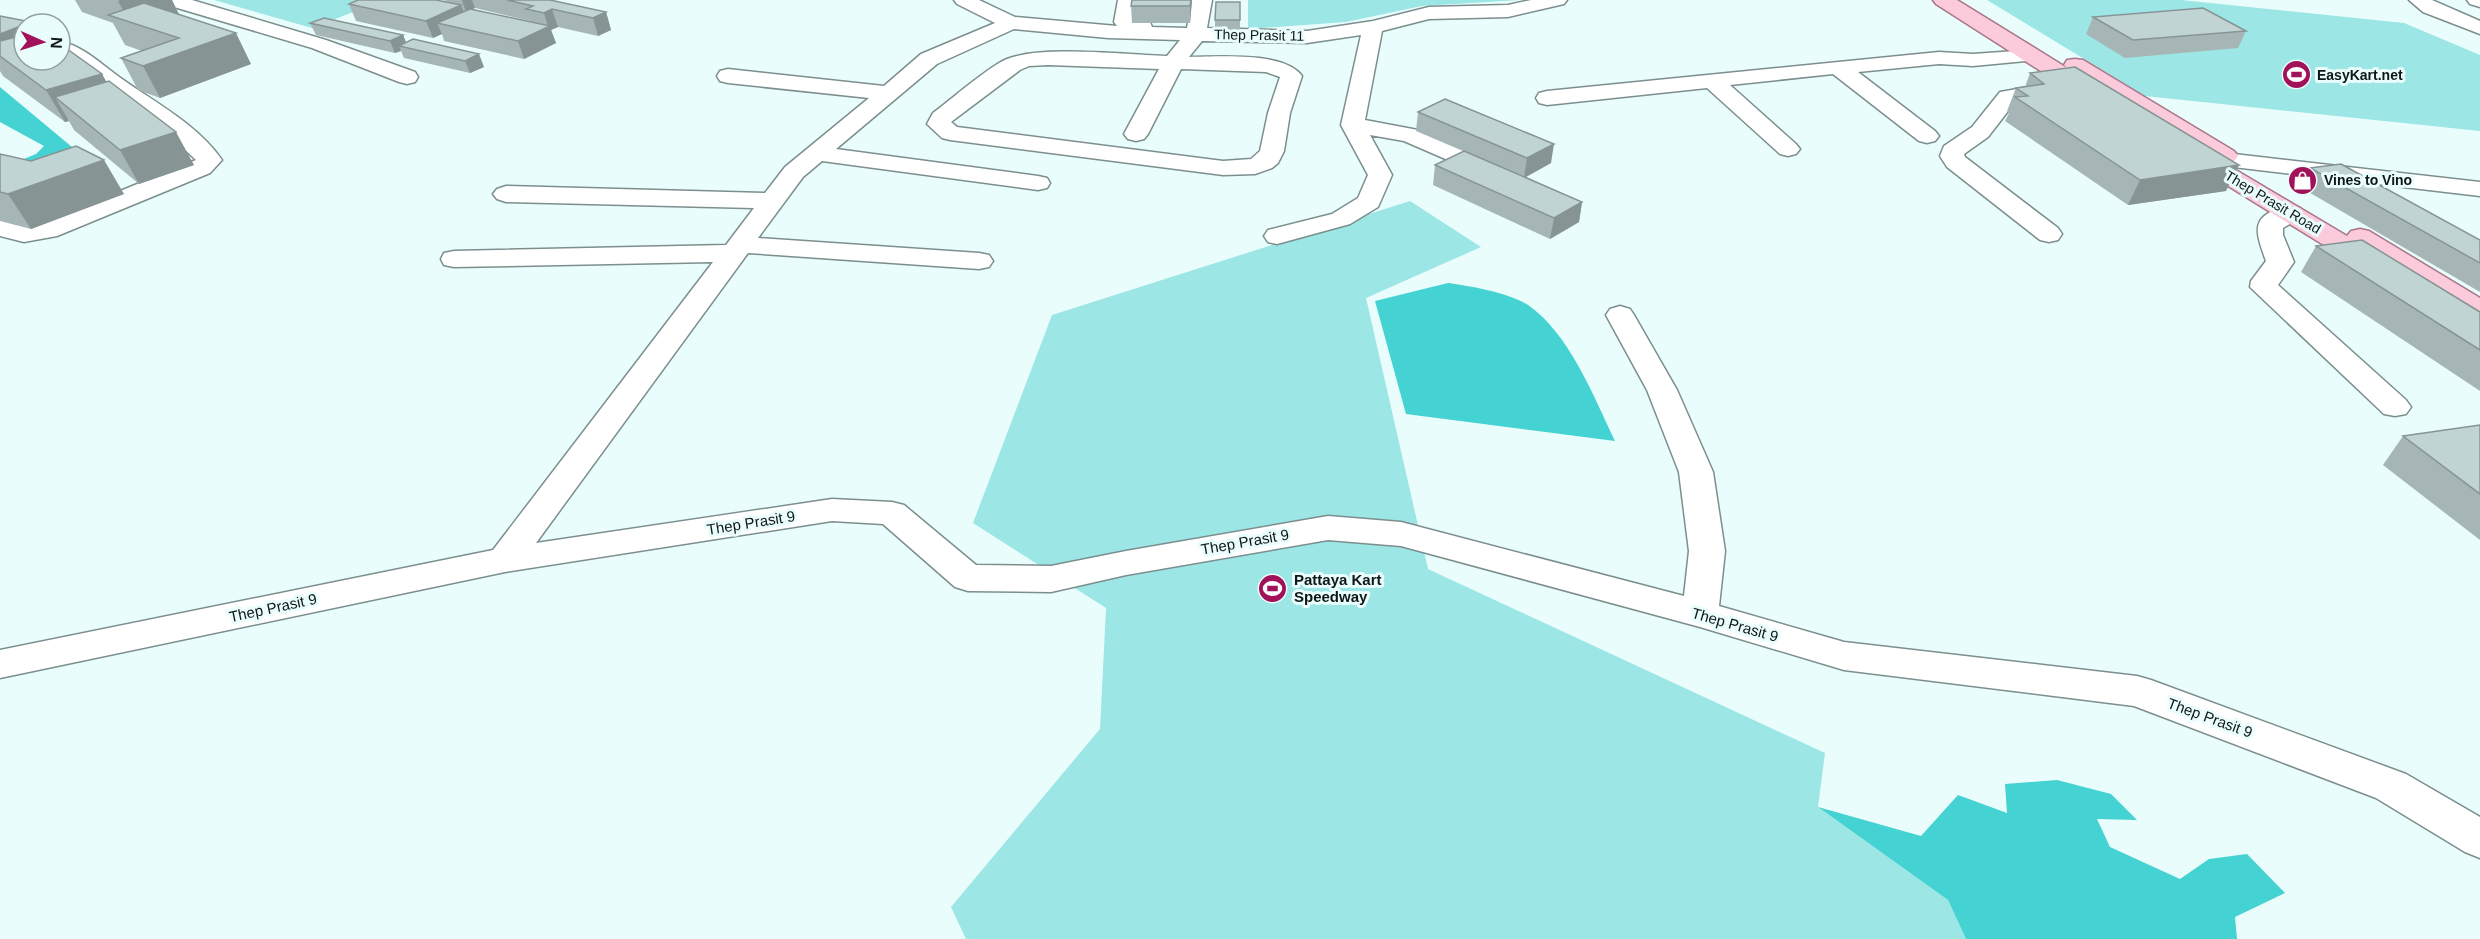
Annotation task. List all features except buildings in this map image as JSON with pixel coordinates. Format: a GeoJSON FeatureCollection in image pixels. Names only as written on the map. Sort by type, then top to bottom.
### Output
{"type":"FeatureCollection","features":[{"type":"Feature","properties":{"kind":"main road","name":"Thep Prasit Road"},"geometry":{"type":"LineString","coordinates":[[1943,0],[2078,86],[2480,328]]}},
{"type":"Feature","properties":{"kind":"main road","name":"Thep Prasit Road"},"geometry":{"type":"LineString","coordinates":[[1968,0],[2480,310]]}},
{"type":"Feature","properties":{"kind":"street"},"geometry":{"type":"LineString","coordinates":[[171,0],[306,40],[407,77]]}},
{"type":"Feature","properties":{"kind":"street","name":"Thep Prasit 11"},"geometry":{"type":"LineString","coordinates":[[964,0],[1011,23],[1108,32],[1307,36],[1373,27],[1429,13],[1508,11],[1557,0]]}},
{"type":"Feature","properties":{"kind":"street"},"geometry":{"type":"LineString","coordinates":[[1128,0],[1124,22],[1128,26],[1143,26]]}},
{"type":"Feature","properties":{"kind":"street"},"geometry":{"type":"LineString","coordinates":[[1136,134],[1173,63],[1196,34],[1202,0]]}},
{"type":"Feature","properties":{"kind":"street"},"geometry":{"type":"LineString","coordinates":[[2419,0],[2430,8],[2480,28]]}},
{"type":"Feature","properties":{"kind":"street"},"geometry":{"type":"LineString","coordinates":[[505,560],[794,172],[929,59],[1011,23]]}},
{"type":"Feature","properties":{"kind":"street"},"geometry":{"type":"LineString","coordinates":[[1277,236],[1341,219],[1369,202],[1380,175],[1353,125],[1373,27]]}},
{"type":"Feature","properties":{"kind":"street"},"geometry":{"type":"LineString","coordinates":[[272,53],[306,40]]}},
{"type":"Feature","properties":{"kind":"street"},"geometry":{"type":"LineString","coordinates":[[1547,98],[1838,67],[1939,58],[1973,60],[2023,51]]}},
{"type":"Feature","properties":{"kind":"street"},"geometry":{"type":"LineString","coordinates":[[0,228],[24,234],[48,230],[201,168],[210,160],[164,117],[72,52]]}},
{"type":"Feature","properties":{"kind":"street"},"geometry":{"type":"LineString","coordinates":[[1048,59],[1173,63],[1276,66],[1285,70],[1291,76],[1279,113],[1274,154],[1264,163],[1245,168],[1223,168],[950,133],[939,124],[941,118],[1018,62],[1048,59]]}},
{"type":"Feature","properties":{"kind":"street"},"geometry":{"type":"LineString","coordinates":[[1838,67],[1927,136]]}},
{"type":"Feature","properties":{"kind":"street"},"geometry":{"type":"LineString","coordinates":[[728,76],[889,93]]}},
{"type":"Feature","properties":{"kind":"street"},"geometry":{"type":"LineString","coordinates":[[1711,80],[1788,149]]}},
{"type":"Feature","properties":{"kind":"street"},"geometry":{"type":"LineString","coordinates":[[2049,234],[1956,162],[1952,151],[1980,132],[2008,97],[2078,86]]}},
{"type":"Feature","properties":{"kind":"street"},"geometry":{"type":"LineString","coordinates":[[1353,125],[1410,135],[1518,182]]}},
{"type":"Feature","properties":{"kind":"street"},"geometry":{"type":"LineString","coordinates":[[816,153],[1038,183]]}},
{"type":"Feature","properties":{"kind":"street"},"geometry":{"type":"LineString","coordinates":[[2234,161],[2480,189]]}},
{"type":"Feature","properties":{"kind":"street"},"geometry":{"type":"LineString","coordinates":[[2397,180],[2441,201],[2480,206]]}},
{"type":"Feature","properties":{"kind":"street"},"geometry":{"type":"LineString","coordinates":[[506,194],[772,201]]}},
{"type":"Feature","properties":{"kind":"street"},"geometry":{"type":"LineString","coordinates":[[2291,213],[2270,225],[2270,236],[2280,262],[2265,280],[2264,287],[2395,407]]}},
{"type":"Feature","properties":{"kind":"street"},"geometry":{"type":"LineString","coordinates":[[454,259],[738,249],[979,261]]}},
{"type":"Feature","properties":{"kind":"street"},"geometry":{"type":"LineString","coordinates":[[1620,315],[1662,390],[1696,472],[1707,551],[1700,614]]}},
{"type":"Feature","properties":{"kind":"street","name":"Thep Prasit 9"},"geometry":{"type":"LineString","coordinates":[[0,664],[505,560],[832,510],[892,513],[968,578],[1051,579],[1126,563],[1328,528],[1401,534],[1700,614],[1844,657],[2137,691],[2391,786],[2480,839]]}},
{"type":"Feature","properties":{"kind":"shaded area"},"geometry":{"type":"Polygon","coordinates":[[[214,0],[384,0],[312,28],[214,0]]]}},
{"type":"Feature","properties":{"kind":"shaded area"},"geometry":{"type":"Polygon","coordinates":[[[1248,0],[1520,0],[1422,6],[1346,22],[1248,29],[1248,0]]]}},
{"type":"Feature","properties":{"kind":"shaded area","name":"EasyKart.net"},"geometry":{"type":"Polygon","coordinates":[[[1987,0],[2181,0],[2404,23],[2480,55],[2480,131],[2145,96],[1987,0]]]}},
{"type":"Feature","properties":{"kind":"shaded area"},"geometry":{"type":"Polygon","coordinates":[[[0,87],[96,167],[14,163],[36,154],[44,146],[0,122],[0,87]]]}},
{"type":"Feature","properties":{"kind":"shaded area","name":"Pattaya Kart Speedway"},"geometry":{"type":"Polygon","coordinates":[[[1410,201],[1481,247],[1366,298],[1428,569],[1825,753],[1818,807],[1948,900],[1966,939],[966,939],[951,907],[1100,729],[1106,608],[973,523],[1052,315],[1410,201]]]}},
{"type":"Feature","properties":{"kind":"shaded area"},"geometry":{"type":"Polygon","coordinates":[[[1448,283],[1511,297],[1528,305],[1543,317],[1579,367],[1615,441],[1406,414],[1375,301],[1448,283]]]}},
{"type":"Feature","properties":{"kind":"shaded area"},"geometry":{"type":"Polygon","coordinates":[[[2057,780],[2111,794],[2137,820],[2097,819],[2110,847],[2180,879],[2209,859],[2247,854],[2285,893],[2235,917],[2237,939],[1966,939],[1948,900],[1818,807],[1921,836],[1958,795],[2007,813],[2005,784],[2057,780]]]}},
{"type":"Feature","properties":{"kind":"place","name":"EasyKart.net"},"geometry":{"type":"Point","coordinates":[2296,75]}},
{"type":"Feature","properties":{"kind":"place","name":"Vines to Vino"},"geometry":{"type":"Point","coordinates":[2303,180]}},
{"type":"Feature","properties":{"kind":"place","name":"Pattaya Kart Speedway"},"geometry":{"type":"Point","coordinates":[1273,589]}}]}
